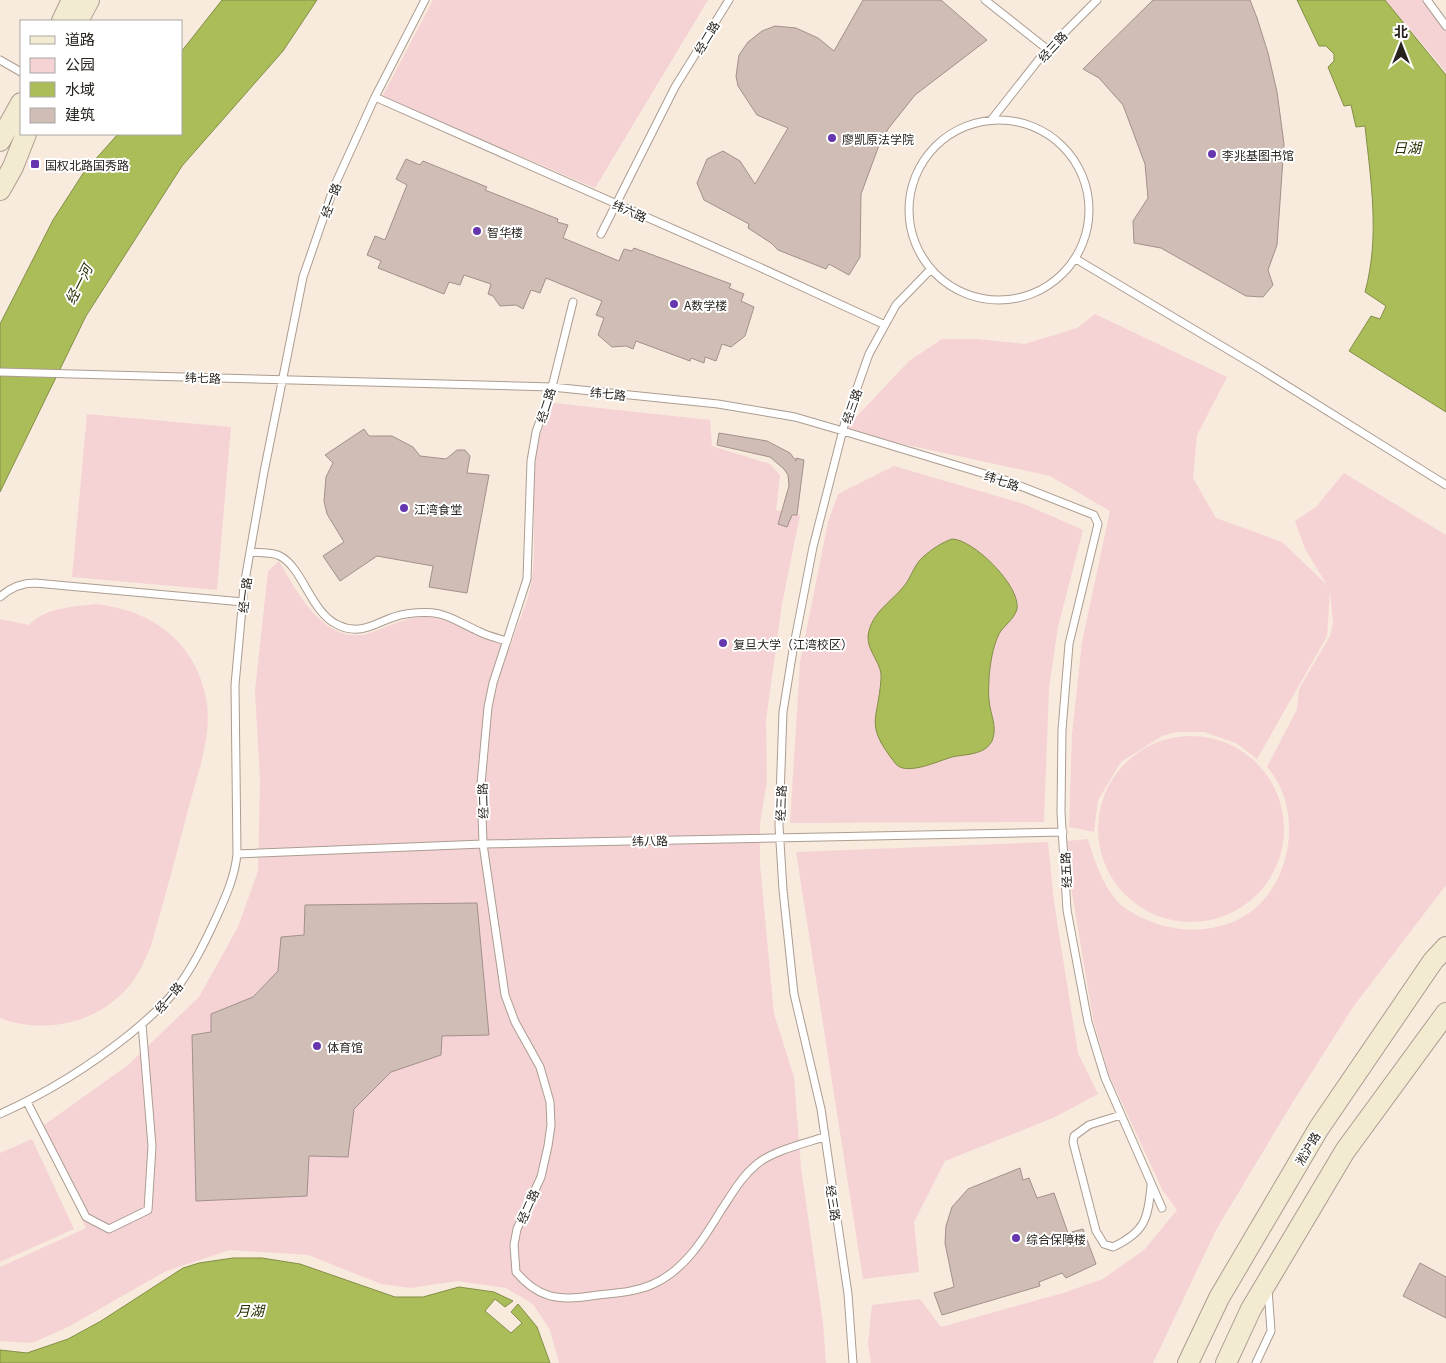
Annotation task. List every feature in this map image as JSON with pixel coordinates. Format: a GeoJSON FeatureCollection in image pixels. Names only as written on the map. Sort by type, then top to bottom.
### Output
{"type":"FeatureCollection","features":[{"type":"Feature","properties":{"kind":"main road"},"geometry":{"type":"LineString","coordinates":[[62,20],[72,0]]}},
{"type":"Feature","properties":{"kind":"main road"},"geometry":{"type":"LineString","coordinates":[[78,20],[88,0]]}},
{"type":"Feature","properties":{"kind":"main road"},"geometry":{"type":"LineString","coordinates":[[0,141],[20,105]]}},
{"type":"Feature","properties":{"kind":"main road"},"geometry":{"type":"LineString","coordinates":[[0,190],[13,167],[26,135]]}},
{"type":"Feature","properties":{"kind":"main road","name":"淞沪路"},"geometry":{"type":"LineString","coordinates":[[1188,1363],[1219,1298],[1319,1128],[1433,961],[1446,947]]}},
{"type":"Feature","properties":{"kind":"main road"},"geometry":{"type":"LineString","coordinates":[[1226,1363],[1267,1282],[1345,1150],[1446,1014]]}},
{"type":"Feature","properties":{"kind":"lane","name":"经一路"},"geometry":{"type":"LineString","coordinates":[[0,1114],[27,1102],[95,1062],[142,1024],[174,992],[203,947],[226,894],[235,867],[236,854],[235,685],[243,602],[250,552],[303,277],[334,187],[375,97],[425,0]]}},
{"type":"Feature","properties":{"kind":"lane","name":"经二路"},"geometry":{"type":"LineString","coordinates":[[601,234],[618,204],[675,88],[729,0]]}},
{"type":"Feature","properties":{"kind":"lane"},"geometry":{"type":"LineString","coordinates":[[985,0],[1047,49]]}},
{"type":"Feature","properties":{"kind":"lane","name":"经三路"},"geometry":{"type":"LineString","coordinates":[[992,119],[1047,49],[1096,0]]}},
{"type":"Feature","properties":{"kind":"lane"},"geometry":{"type":"LineString","coordinates":[[1427,0],[1446,26]]}},
{"type":"Feature","properties":{"kind":"lane"},"geometry":{"type":"LineString","coordinates":[[0,60],[20,71]]}},
{"type":"Feature","properties":{"kind":"lane","name":"纬六路"},"geometry":{"type":"LineString","coordinates":[[375,97],[885,325]]}},
{"type":"Feature","properties":{"kind":"lane"},"geometry":{"type":"LineString","coordinates":[[992,119],[1008,120],[1038,128],[1060,143],[1078,165],[1088,187],[1090,212],[1086,238],[1076,259],[1052,284],[1028,296],[1003,300],[976,297],[962,292],[951,286],[931,269],[914,240],[908,212],[915,176],[931,150],[952,132],[992,119]]}},
{"type":"Feature","properties":{"kind":"lane"},"geometry":{"type":"LineString","coordinates":[[1076,259],[1257,367],[1446,485]]}},
{"type":"Feature","properties":{"kind":"lane","name":"经三路"},"geometry":{"type":"LineString","coordinates":[[853,1363],[848,1294],[820,1109],[794,994],[779,837],[783,712],[813,547],[843,430],[869,354],[896,305],[931,269]]}},
{"type":"Feature","properties":{"kind":"lane","name":"经二路"},"geometry":{"type":"LineString","coordinates":[[573,302],[552,387],[536,432],[531,462],[527,579],[493,683],[488,707],[481,784],[483,844],[505,995],[515,1022],[540,1066],[550,1102],[551,1125],[540,1177],[517,1229],[514,1244],[516,1272],[532,1289],[540,1294],[555,1297],[580,1298],[635,1290],[651,1285],[682,1263],[702,1242],[742,1178],[760,1162],[824,1137]]}},
{"type":"Feature","properties":{"kind":"lane","name":"纬七路"},"geometry":{"type":"LineString","coordinates":[[0,372],[552,387],[718,404],[795,417],[843,430],[1005,480],[1084,511],[1097,519]]}},
{"type":"Feature","properties":{"kind":"lane","name":"经五路"},"geometry":{"type":"LineString","coordinates":[[1097,519],[1095,535],[1068,644],[1062,730],[1061,812],[1067,910],[1088,1022],[1105,1078],[1162,1208]]}},
{"type":"Feature","properties":{"kind":"lane"},"geometry":{"type":"LineString","coordinates":[[250,552],[280,555],[289,564],[323,614],[339,626],[351,630],[365,630],[403,614],[438,613],[454,617],[478,632],[507,640]]}},
{"type":"Feature","properties":{"kind":"lane"},"geometry":{"type":"LineString","coordinates":[[0,597],[8,590],[26,583],[35,583],[243,602]]}},
{"type":"Feature","properties":{"kind":"lane","name":"纬八路"},"geometry":{"type":"LineString","coordinates":[[236,854],[483,844],[1063,832]]}},
{"type":"Feature","properties":{"kind":"lane"},"geometry":{"type":"LineString","coordinates":[[27,1102],[86,1216],[109,1229],[148,1210],[152,1146],[142,1024]]}},
{"type":"Feature","properties":{"kind":"lane"},"geometry":{"type":"LineString","coordinates":[[1121,1115],[1089,1125],[1074,1136],[1073,1142],[1096,1230],[1104,1244],[1113,1248],[1126,1241],[1140,1228],[1149,1214],[1151,1183]]}},
{"type":"Feature","properties":{"kind":"lane"},"geometry":{"type":"LineString","coordinates":[[1256,1363],[1271,1331],[1267,1282]]}},
{"type":"Feature","properties":{"kind":"green space"},"geometry":{"type":"Polygon","coordinates":[[[433,0],[708,0],[595,188],[382,97],[433,0]]]}},
{"type":"Feature","properties":{"kind":"green space"},"geometry":{"type":"Polygon","coordinates":[[[1385,0],[1424,0],[1446,30],[1446,72],[1385,0]]]}},
{"type":"Feature","properties":{"kind":"green space"},"geometry":{"type":"Polygon","coordinates":[[[1095,314],[1227,377],[1197,435],[1193,478],[1216,518],[1282,542],[1327,585],[1305,549],[1295,521],[1316,507],[1344,473],[1446,535],[1446,885],[1353,1007],[1291,1105],[1216,1230],[1153,1363],[871,1363],[868,1344],[872,1305],[920,1299],[941,1327],[1063,1293],[1103,1279],[1144,1250],[1177,1210],[1163,1191],[1109,1075],[1093,1019],[1072,893],[1067,841],[1088,839],[1096,864],[1111,894],[1125,908],[1150,921],[1165,926],[1194,930],[1214,928],[1233,922],[1253,910],[1268,894],[1280,874],[1287,852],[1289,829],[1287,807],[1279,786],[1267,767],[1297,709],[1299,689],[1330,636],[1333,623],[1330,591],[1327,636],[1257,759],[1236,743],[1204,732],[1177,732],[1162,736],[1121,762],[1098,800],[1094,832],[1069,827],[1072,734],[1082,642],[1110,511],[1050,476],[843,431],[909,361],[942,339],[976,339],[1025,344],[1077,328],[1095,314]]]}},
{"type":"Feature","properties":{"kind":"green space"},"geometry":{"type":"Polygon","coordinates":[[[554,403],[710,420],[712,446],[770,464],[780,475],[776,510],[800,515],[782,604],[766,720],[767,780],[760,824],[760,864],[774,1014],[794,1077],[801,1167],[823,1323],[826,1363],[559,1363],[550,1330],[533,1304],[506,1288],[457,1281],[411,1288],[381,1284],[308,1255],[230,1250],[166,1271],[68,1327],[32,1343],[0,1341],[0,1267],[86,1228],[40,1128],[128,1065],[199,997],[238,927],[258,871],[260,780],[255,691],[268,571],[279,561],[294,587],[314,614],[326,625],[339,632],[354,635],[370,633],[406,620],[428,617],[443,620],[475,634],[511,645],[532,579],[535,464],[538,441],[544,421],[554,403]]]}},
{"type":"Feature","properties":{"kind":"green space"},"geometry":{"type":"Polygon","coordinates":[[[87,414],[231,427],[217,590],[72,577],[87,414]]]}},
{"type":"Feature","properties":{"kind":"green space"},"geometry":{"type":"Polygon","coordinates":[[[894,466],[1024,504],[1083,530],[1058,627],[1049,688],[1044,822],[790,823],[800,662],[828,522],[838,494],[894,466]]]}},
{"type":"Feature","properties":{"kind":"green space"},"geometry":{"type":"Polygon","coordinates":[[[96,604],[116,607],[152,621],[168,632],[192,660],[200,678],[208,711],[204,753],[151,946],[142,967],[133,981],[117,999],[87,1017],[52,1025],[17,1023],[0,1018],[0,619],[29,625],[52,611],[96,604]]]}},
{"type":"Feature","properties":{"kind":"green space"},"geometry":{"type":"Polygon","coordinates":[[[1200,736],[1227,743],[1243,751],[1257,763],[1269,777],[1277,793],[1283,811],[1283,847],[1277,865],[1269,881],[1257,895],[1243,907],[1227,915],[1209,921],[1182,922],[1155,915],[1139,907],[1113,881],[1099,847],[1098,820],[1105,793],[1113,777],[1139,751],[1173,737],[1200,736]]]}},
{"type":"Feature","properties":{"kind":"green space"},"geometry":{"type":"Polygon","coordinates":[[[1048,842],[1054,902],[1078,1053],[1098,1094],[1053,1118],[945,1161],[914,1222],[919,1272],[863,1279],[796,852],[1048,842]]]}},
{"type":"Feature","properties":{"kind":"green space"},"geometry":{"type":"Polygon","coordinates":[[[32,1139],[74,1229],[0,1262],[0,1153],[32,1139]]]}},
{"type":"Feature","properties":{"kind":"water","name":"经一河"},"geometry":{"type":"Polygon","coordinates":[[[222,0],[317,0],[283,51],[182,166],[86,316],[0,492],[0,324],[53,220],[84,172],[117,135],[182,135],[182,51],[222,0]]]}},
{"type":"Feature","properties":{"kind":"water","name":"日湖"},"geometry":{"type":"Polygon","coordinates":[[[1297,0],[1385,0],[1446,75],[1446,412],[1349,351],[1371,316],[1380,319],[1386,306],[1365,292],[1372,251],[1373,209],[1365,126],[1356,127],[1351,105],[1344,106],[1328,67],[1334,61],[1334,54],[1326,46],[1319,46],[1297,0]]]}},
{"type":"Feature","properties":{"kind":"water"},"geometry":{"type":"Polygon","coordinates":[[[952,539],[972,547],[994,565],[1004,577],[1016,599],[1016,613],[999,634],[991,661],[989,695],[994,736],[989,746],[978,752],[952,757],[922,767],[906,769],[895,763],[885,750],[876,730],[875,722],[881,674],[868,642],[868,636],[870,627],[878,613],[902,589],[920,560],[937,546],[952,539]]]}},
{"type":"Feature","properties":{"kind":"water","name":"月湖"},"geometry":{"type":"Polygon","coordinates":[[[233,1258],[262,1258],[300,1264],[395,1297],[423,1297],[459,1287],[494,1292],[513,1301],[505,1307],[495,1299],[485,1311],[511,1333],[522,1323],[511,1312],[518,1304],[537,1327],[550,1363],[0,1363],[0,1350],[27,1353],[68,1339],[101,1321],[183,1268],[199,1263],[233,1258]]]}},
{"type":"Feature","properties":{"kind":"building","name":"廖凯原法学院"},"geometry":{"type":"Polygon","coordinates":[[[863,0],[941,0],[987,40],[915,95],[888,129],[878,148],[861,194],[860,257],[849,275],[829,264],[826,269],[778,250],[771,243],[748,228],[749,224],[704,200],[697,183],[707,159],[723,151],[740,161],[755,184],[788,128],[757,115],[738,86],[736,76],[739,55],[748,42],[762,31],[775,26],[796,28],[818,38],[834,51],[863,0]]]}},
{"type":"Feature","properties":{"kind":"building","name":"李兆基图书馆"},"geometry":{"type":"Polygon","coordinates":[[[1153,0],[1250,0],[1257,18],[1277,92],[1284,144],[1277,245],[1268,270],[1273,285],[1263,297],[1246,296],[1161,248],[1134,243],[1133,221],[1148,198],[1145,164],[1123,105],[1099,78],[1083,69],[1153,0]]]}},
{"type":"Feature","properties":{"kind":"building"},"geometry":{"type":"Polygon","coordinates":[[[406,159],[420,165],[423,161],[487,187],[485,190],[558,219],[557,222],[568,225],[563,238],[619,261],[624,249],[632,251],[634,248],[731,284],[729,288],[744,294],[741,301],[754,307],[745,336],[731,347],[722,344],[716,361],[705,357],[704,363],[691,358],[690,361],[636,341],[633,349],[626,346],[612,347],[598,335],[604,318],[596,315],[602,301],[546,278],[540,293],[531,290],[523,309],[516,305],[500,306],[493,296],[488,294],[491,284],[464,275],[460,285],[449,282],[444,294],[378,268],[381,261],[367,255],[375,236],[385,240],[407,185],[396,179],[406,159]]]}},
{"type":"Feature","properties":{"kind":"building","name":"江湾食堂"},"geometry":{"type":"Polygon","coordinates":[[[364,429],[369,436],[392,436],[413,447],[420,456],[446,459],[457,450],[465,450],[470,456],[467,473],[489,475],[467,593],[429,587],[433,566],[377,556],[340,581],[323,556],[344,542],[327,514],[324,501],[326,477],[333,463],[325,455],[364,429]]]}},
{"type":"Feature","properties":{"kind":"building"},"geometry":{"type":"Polygon","coordinates":[[[719,433],[767,441],[790,453],[796,461],[796,458],[804,460],[797,515],[792,515],[787,527],[778,524],[789,486],[788,475],[784,469],[770,457],[717,445],[719,433]]]}},
{"type":"Feature","properties":{"kind":"building","name":"体育馆"},"geometry":{"type":"Polygon","coordinates":[[[477,903],[489,1035],[442,1036],[441,1055],[391,1072],[354,1109],[348,1157],[309,1156],[307,1196],[196,1201],[192,1035],[211,1032],[211,1014],[253,997],[278,971],[281,937],[304,935],[305,905],[477,903]]]}},
{"type":"Feature","properties":{"kind":"building","name":"综合保障楼"},"geometry":{"type":"Polygon","coordinates":[[[1020,1168],[1023,1180],[1029,1178],[1037,1198],[1054,1193],[1068,1233],[1083,1229],[1096,1264],[1066,1278],[1062,1273],[1039,1282],[1040,1286],[942,1315],[934,1293],[954,1287],[945,1243],[946,1226],[952,1207],[968,1189],[1020,1168]]]}},
{"type":"Feature","properties":{"kind":"building"},"geometry":{"type":"Polygon","coordinates":[[[1420,1263],[1446,1277],[1446,1318],[1403,1296],[1420,1263]]]}},
{"type":"Feature","properties":{"kind":"place","name":"廖凯原法学院"},"geometry":{"type":"Point","coordinates":[832,138]}},
{"type":"Feature","properties":{"kind":"place","name":"李兆基图书馆"},"geometry":{"type":"Point","coordinates":[1212,154]}},
{"type":"Feature","properties":{"kind":"place","name":"国权北路国秀路"},"geometry":{"type":"Point","coordinates":[35,164]}},
{"type":"Feature","properties":{"kind":"place","name":"智华楼"},"geometry":{"type":"Point","coordinates":[477,231]}},
{"type":"Feature","properties":{"kind":"place","name":"A数学楼"},"geometry":{"type":"Point","coordinates":[674,304]}},
{"type":"Feature","properties":{"kind":"place","name":"江湾食堂"},"geometry":{"type":"Point","coordinates":[404,508]}},
{"type":"Feature","properties":{"kind":"place","name":"复旦大学（江湾校区）"},"geometry":{"type":"Point","coordinates":[723,643]}},
{"type":"Feature","properties":{"kind":"place","name":"体育馆"},"geometry":{"type":"Point","coordinates":[317,1046]}},
{"type":"Feature","properties":{"kind":"place","name":"综合保障楼"},"geometry":{"type":"Point","coordinates":[1016,1238]}}]}
